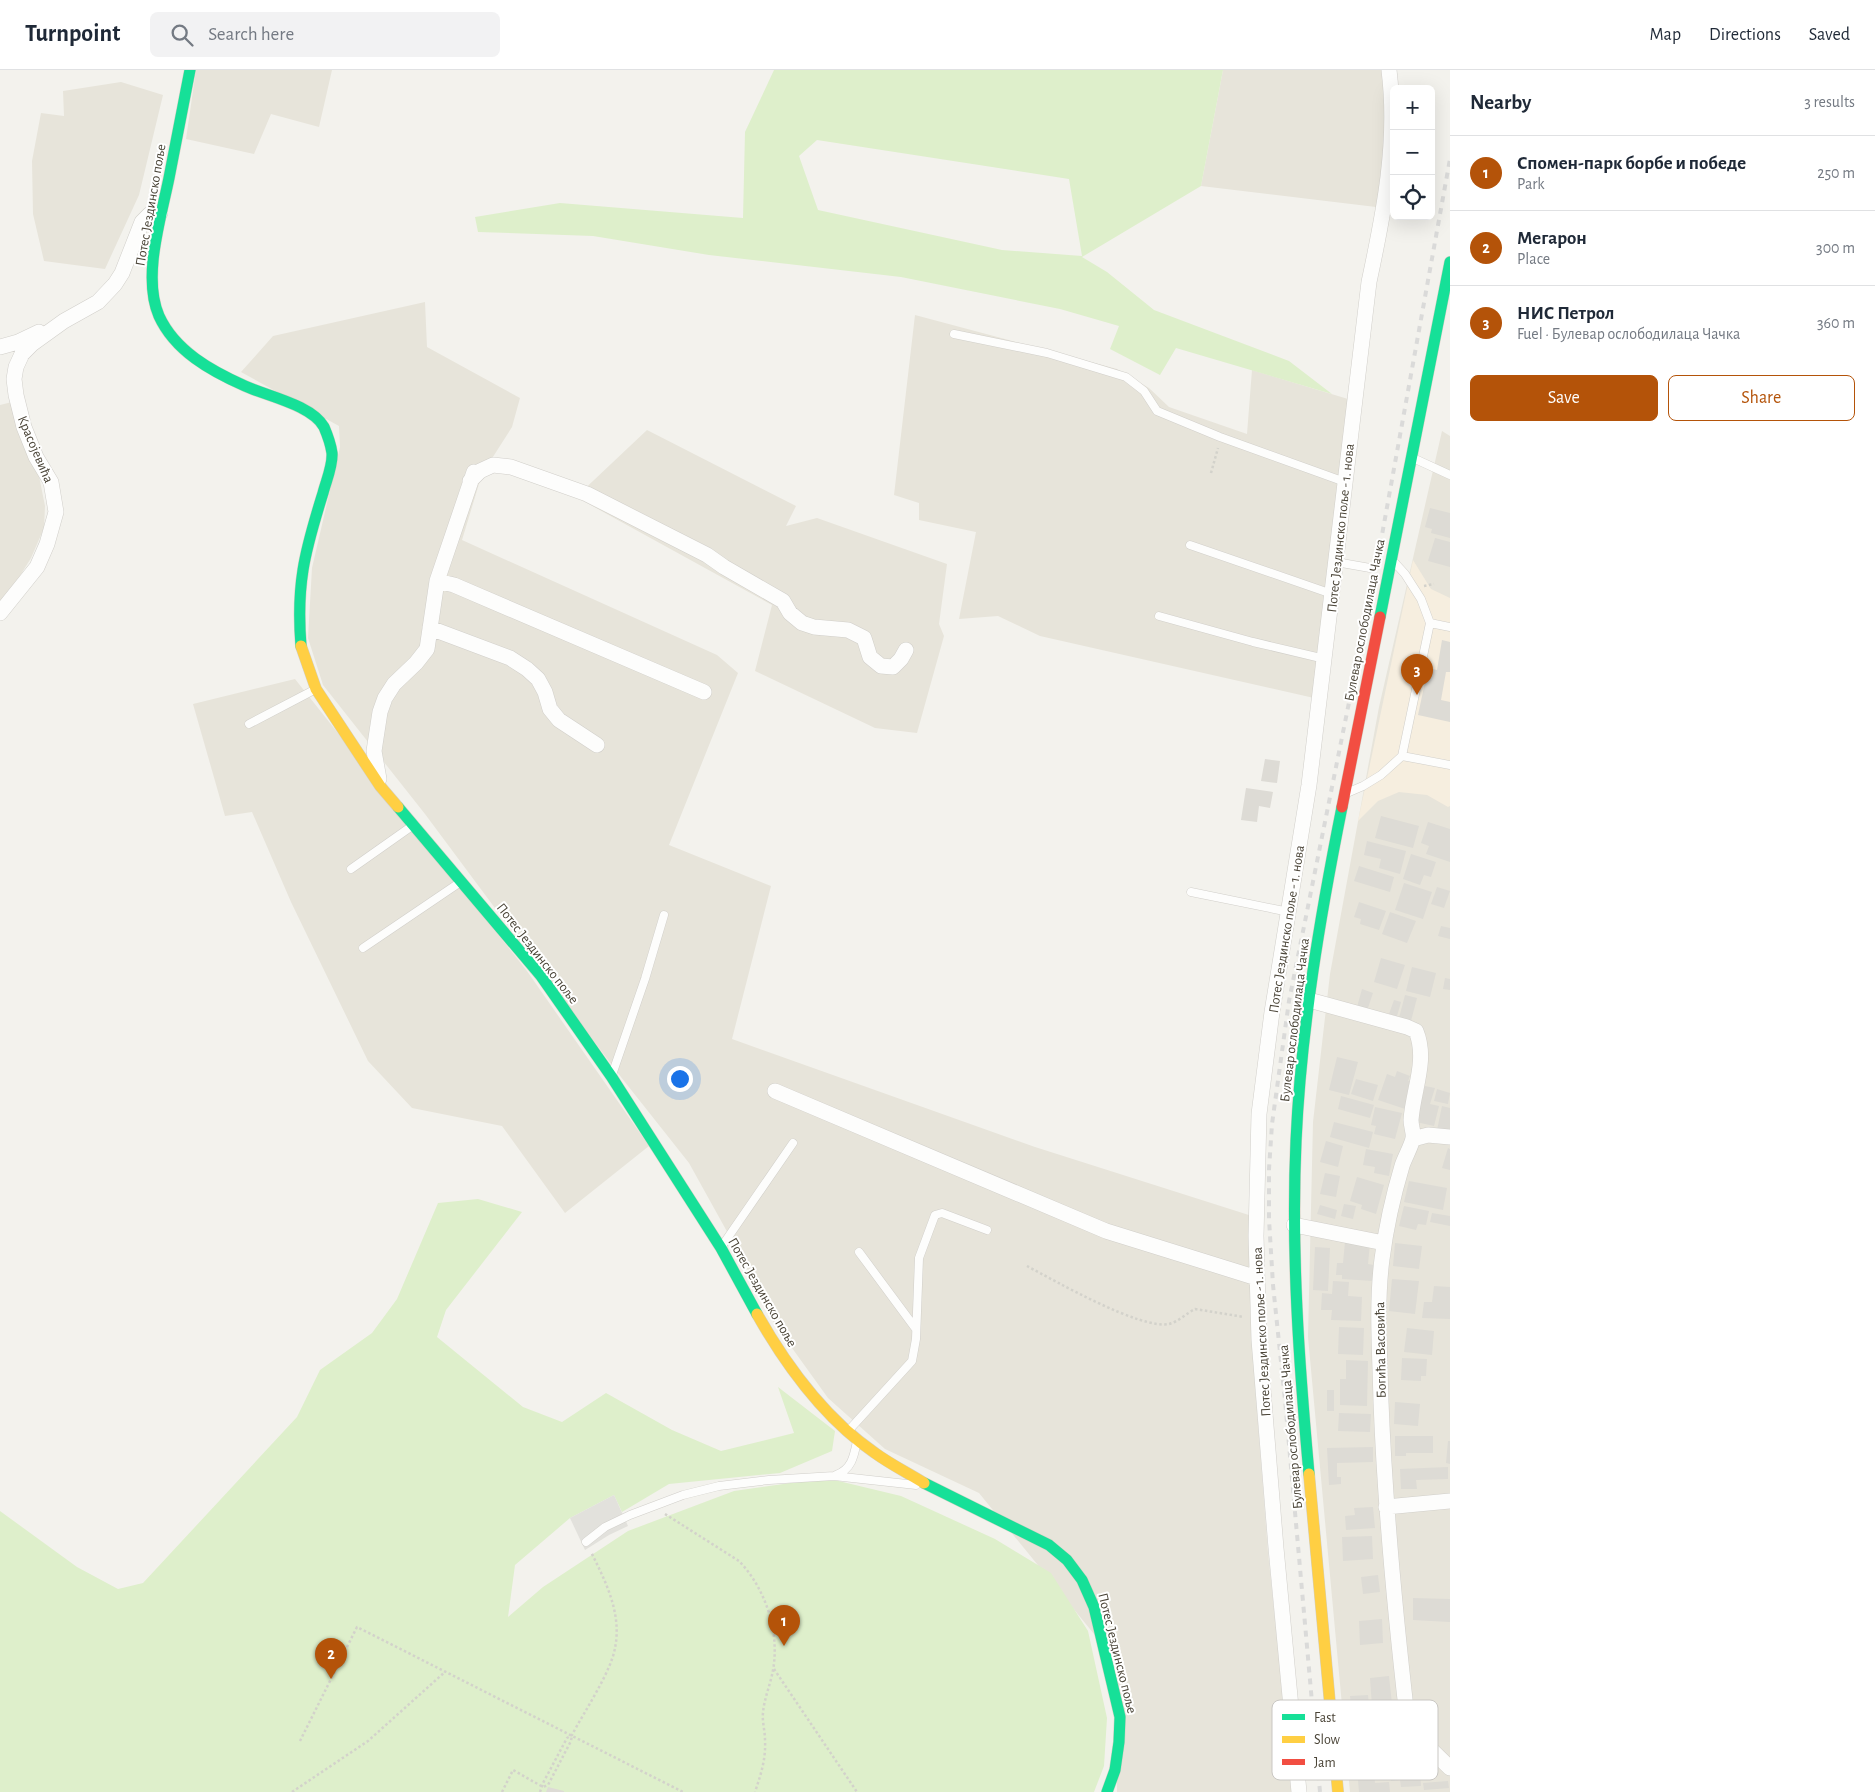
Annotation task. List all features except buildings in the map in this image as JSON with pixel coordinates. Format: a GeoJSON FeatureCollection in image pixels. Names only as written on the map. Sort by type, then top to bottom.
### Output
{"type":"FeatureCollection","features":[{"type":"Feature","properties":{"kind":"main road","name":"Потес Јездинско поље"},"geometry":{"type":"LineString","coordinates":[[190,70],[160,213],[155,246],[152,272],[159,317],[173,339],[193,357],[224,377],[308,411],[324,427],[332,454],[303,570],[299,618],[301,648],[316,689],[380,786],[541,976],[611,1076],[721,1248],[777,1349],[800,1380],[847,1431],[894,1466],[933,1488],[1049,1545],[1067,1560],[1082,1580],[1094,1607],[1120,1717],[1120,1742],[1115,1770],[1106,1792]]}},
{"type":"Feature","properties":{"kind":"main road","name":"Булевар ослободилаца Чачка"},"geometry":{"type":"LineString","coordinates":[[1330,1700],[1300,1375],[1296,1306],[1294,1225],[1299,1091],[1309,1000],[1327,889],[1450,262]]}},
{"type":"Feature","properties":{"kind":"street","name":"Потес Јездинско поље - 1. нова"},"geometry":{"type":"LineString","coordinates":[[1290,1700],[1258,1319],[1256,1236],[1259,1114],[1272,1012],[1309,785],[1369,282],[1385,208],[1393,99],[1389,70]]}},
{"type":"Feature","properties":{"kind":"street"},"geometry":{"type":"LineString","coordinates":[[0,347],[18,342],[64,322],[98,302],[122,273],[142,222],[150,214],[160,213]]}},
{"type":"Feature","properties":{"kind":"street","name":"Красојевића"},"geometry":{"type":"LineString","coordinates":[[0,613],[37,567],[47,544],[56,512],[51,482],[36,457],[24,427],[16,395],[14,379],[16,367],[22,354],[32,344],[64,322]]}},
{"type":"Feature","properties":{"kind":"street"},"geometry":{"type":"LineString","coordinates":[[470,481],[480,471],[493,465],[511,467],[587,494],[707,555],[783,601],[790,613],[802,623],[814,627],[848,630],[864,638],[870,657],[881,666],[893,667],[906,650]]}},
{"type":"Feature","properties":{"kind":"street"},"geometry":{"type":"LineString","coordinates":[[380,786],[374,751],[380,712],[385,698],[394,684],[416,664],[427,649],[437,581],[476,466]]}},
{"type":"Feature","properties":{"kind":"street"},"geometry":{"type":"LineString","coordinates":[[437,581],[454,585],[704,692]]}},
{"type":"Feature","properties":{"kind":"street"},"geometry":{"type":"LineString","coordinates":[[430,628],[510,658],[527,669],[538,679],[545,692],[550,709],[559,720],[597,745]]}},
{"type":"Feature","properties":{"kind":"street","name":"Богића Васовића"},"geometry":{"type":"LineString","coordinates":[[1309,1000],[1407,1027],[1416,1031],[1421,1046],[1412,1119],[1413,1139],[1402,1168],[1384,1243],[1378,1318],[1386,1507],[1405,1700]]}},
{"type":"Feature","properties":{"kind":"street"},"geometry":{"type":"LineString","coordinates":[[775,1091],[1106,1231],[1257,1278]]}},
{"type":"Feature","properties":{"kind":"street"},"geometry":{"type":"LineString","coordinates":[[1413,1139],[1428,1135],[1450,1136]]}},
{"type":"Feature","properties":{"kind":"street"},"geometry":{"type":"LineString","coordinates":[[1294,1225],[1384,1243]]}},
{"type":"Feature","properties":{"kind":"street"},"geometry":{"type":"LineString","coordinates":[[1386,1507],[1450,1501]]}},
{"type":"Feature","properties":{"kind":"street","name":"Богића Васовића"},"geometry":{"type":"LineString","coordinates":[[1438,1756],[1450,1768]]}},
{"type":"Feature","properties":{"kind":"lane"},"geometry":{"type":"LineString","coordinates":[[954,334],[1048,353],[1126,377],[1144,391],[1157,411],[1220,437],[1345,482]]}},
{"type":"Feature","properties":{"kind":"lane"},"geometry":{"type":"LineString","coordinates":[[1411,457],[1450,475]]}},
{"type":"Feature","properties":{"kind":"lane"},"geometry":{"type":"LineString","coordinates":[[1190,545],[1333,594]]}},
{"type":"Feature","properties":{"kind":"lane"},"geometry":{"type":"LineString","coordinates":[[1345,794],[1381,775],[1402,756],[1430,622],[1414,587],[1392,559]]}},
{"type":"Feature","properties":{"kind":"lane"},"geometry":{"type":"LineString","coordinates":[[1336,562],[1370,568]]}},
{"type":"Feature","properties":{"kind":"lane"},"geometry":{"type":"LineString","coordinates":[[1159,616],[1253,642],[1325,658]]}},
{"type":"Feature","properties":{"kind":"lane"},"geometry":{"type":"LineString","coordinates":[[1430,622],[1450,627]]}},
{"type":"Feature","properties":{"kind":"lane"},"geometry":{"type":"LineString","coordinates":[[249,724],[316,689]]}},
{"type":"Feature","properties":{"kind":"lane"},"geometry":{"type":"LineString","coordinates":[[1402,756],[1450,764]]}},
{"type":"Feature","properties":{"kind":"lane"},"geometry":{"type":"LineString","coordinates":[[352,869],[412,826]]}},
{"type":"Feature","properties":{"kind":"lane"},"geometry":{"type":"LineString","coordinates":[[363,948],[461,882]]}},
{"type":"Feature","properties":{"kind":"lane"},"geometry":{"type":"LineString","coordinates":[[1191,892],[1289,912]]}},
{"type":"Feature","properties":{"kind":"lane"},"geometry":{"type":"LineString","coordinates":[[611,1076],[645,979],[664,915]]}},
{"type":"Feature","properties":{"kind":"lane"},"geometry":{"type":"LineString","coordinates":[[721,1248],[794,1143]]}},
{"type":"Feature","properties":{"kind":"lane"},"geometry":{"type":"LineString","coordinates":[[847,1431],[912,1361],[916,1329],[919,1258],[935,1215],[942,1213],[986,1230]]}},
{"type":"Feature","properties":{"kind":"lane"},"geometry":{"type":"LineString","coordinates":[[860,1252],[916,1329]]}},
{"type":"Feature","properties":{"kind":"lane"},"geometry":{"type":"LineString","coordinates":[[834,1476],[844,1471],[851,1463],[858,1440]]}},
{"type":"Feature","properties":{"kind":"lane"},"geometry":{"type":"LineString","coordinates":[[586,1542],[605,1527],[683,1495],[719,1486],[770,1480],[834,1476],[933,1488]]}},
{"type":"Feature","properties":{"kind":"path"},"geometry":{"type":"LineString","coordinates":[[1211,472],[1220,437]]}},
{"type":"Feature","properties":{"kind":"path"},"geometry":{"type":"LineString","coordinates":[[1027,1266],[1096,1302],[1143,1321],[1160,1325],[1171,1324],[1195,1308],[1258,1319]]}},
{"type":"Feature","properties":{"kind":"path"},"geometry":{"type":"LineString","coordinates":[[653,1507],[739,1561],[749,1572],[759,1589],[772,1626],[775,1650],[763,1714],[765,1744],[763,1769],[755,1792]]}},
{"type":"Feature","properties":{"kind":"path"},"geometry":{"type":"LineString","coordinates":[[540,1792],[567,1738],[572,1735],[608,1668],[615,1650],[616,1621],[611,1596],[604,1577],[586,1542]]}},
{"type":"Feature","properties":{"kind":"path"},"geometry":{"type":"LineString","coordinates":[[300,1741],[357,1626],[683,1792]]}},
{"type":"Feature","properties":{"kind":"path"},"geometry":{"type":"LineString","coordinates":[[773,1668],[857,1792]]}},
{"type":"Feature","properties":{"kind":"path"},"geometry":{"type":"LineString","coordinates":[[292,1792],[368,1741],[446,1671]]}},
{"type":"Feature","properties":{"kind":"path"},"geometry":{"type":"LineString","coordinates":[[502,1792],[513,1770],[543,1787]]}},
{"type":"Feature","properties":{"kind":"shaded area"},"geometry":{"type":"Polygon","coordinates":[[[196,70],[332,70],[319,127],[271,114],[254,154],[186,139],[196,70]]]}},
{"type":"Feature","properties":{"kind":"shaded area"},"geometry":{"type":"Polygon","coordinates":[[[1223,70],[1384,70],[1389,106],[1383,192],[1376,207],[1201,186],[1223,70]]]}},
{"type":"Feature","properties":{"kind":"shaded area"},"geometry":{"type":"Polygon","coordinates":[[[121,82],[163,95],[139,195],[105,269],[44,261],[33,214],[32,161],[41,113],[64,116],[63,91],[121,82]]]}},
{"type":"Feature","properties":{"kind":"shaded area"},"geometry":{"type":"Polygon","coordinates":[[[425,302],[427,347],[520,398],[512,427],[482,474],[462,540],[717,655],[738,673],[669,845],[771,886],[732,1039],[1035,1147],[1252,1216],[1255,1385],[1268,1552],[1283,1700],[1272,1700],[1272,1780],[1292,1780],[1293,1792],[1117,1792],[1116,1661],[979,1493],[885,1449],[828,1398],[774,1323],[745,1264],[689,1163],[617,1072],[425,814],[323,685],[308,638],[312,568],[340,447],[339,426],[241,372],[273,336],[425,302]]]}},
{"type":"Feature","properties":{"kind":"shaded area"},"geometry":{"type":"Polygon","coordinates":[[[915,315],[1117,369],[1149,388],[1169,407],[1247,434],[1252,370],[1348,399],[1314,698],[1040,636],[998,616],[959,619],[976,532],[919,520],[919,503],[894,495],[915,315]]]}},
{"type":"Feature","properties":{"kind":"shaded area"},"geometry":{"type":"Polygon","coordinates":[[[16,401],[39,476],[45,506],[44,528],[31,558],[0,608],[0,405],[16,401]]]}},
{"type":"Feature","properties":{"kind":"shaded area"},"geometry":{"type":"Polygon","coordinates":[[[647,430],[796,506],[786,526],[817,518],[947,564],[939,624],[944,636],[917,733],[875,728],[755,671],[772,605],[576,497],[647,430]]]}},
{"type":"Feature","properties":{"kind":"shaded area"},"geometry":{"type":"Polygon","coordinates":[[[1442,431],[1450,436],[1450,1792],[1350,1792],[1349,1780],[1438,1780],[1438,1700],[1342,1700],[1308,1337],[1313,1122],[1330,974],[1379,707],[1442,431]]]}},
{"type":"Feature","properties":{"kind":"shaded area"},"geometry":{"type":"Polygon","coordinates":[[[1413,560],[1431,589],[1450,598],[1450,806],[1448,807],[1427,795],[1399,792],[1378,801],[1358,821],[1413,560]]]}},
{"type":"Feature","properties":{"kind":"shaded area"},"geometry":{"type":"Polygon","coordinates":[[[295,679],[527,971],[649,1146],[565,1213],[502,1126],[412,1108],[368,1061],[291,902],[252,812],[225,816],[193,704],[295,679]]]}},
{"type":"Feature","properties":{"kind":"shaded area"},"geometry":{"type":"Polygon","coordinates":[[[614,1495],[628,1526],[585,1550],[570,1518],[614,1495]]]}},
{"type":"Feature","properties":{"kind":"green space"},"geometry":{"type":"Polygon","coordinates":[[[774,70],[1223,70],[1201,186],[1082,257],[1107,272],[1154,310],[1289,361],[1332,394],[1176,348],[1160,375],[1110,349],[1119,326],[1060,309],[901,277],[709,255],[593,236],[478,232],[475,217],[560,203],[743,218],[745,132],[774,70]],[[817,140],[799,156],[818,210],[1002,250],[1082,256],[1069,179],[817,140]]]}},
{"type":"Feature","properties":{"kind":"green space"},"geometry":{"type":"Polygon","coordinates":[[[478,1199],[522,1212],[446,1310],[437,1337],[523,1407],[562,1422],[606,1393],[672,1430],[721,1451],[794,1433],[778,1387],[835,1431],[832,1451],[780,1473],[669,1484],[622,1512],[614,1495],[570,1518],[515,1565],[508,1617],[543,1587],[628,1531],[734,1491],[826,1478],[901,1496],[995,1539],[1051,1573],[1088,1631],[1107,1718],[1104,1766],[1094,1792],[0,1792],[0,1511],[77,1567],[118,1589],[143,1583],[297,1417],[320,1370],[372,1333],[397,1299],[438,1203],[478,1199]]]}},
{"type":"Feature","properties":{"kind":"railway"},"geometry":{"type":"LineString","coordinates":[[1312,1700],[1273,1285],[1269,1219],[1269,1169],[1272,1124],[1289,1001],[1376,568],[1450,159]]}},
{"type":"Feature","properties":{"kind":"railway"},"geometry":{"type":"LineString","coordinates":[[1319,1780],[1320,1792]]}},
{"type":"Feature","properties":{"kind":"traffic: fast"},"geometry":{"type":"LineString","coordinates":[[190,70],[155,247],[152,284],[154,301],[159,316],[166,328],[184,350],[219,374],[254,390],[300,407],[318,419],[324,427],[331,447],[332,458],[303,570],[300,608],[301,646]]}},
{"type":"Feature","properties":{"kind":"traffic: fast"},"geometry":{"type":"LineString","coordinates":[[1380,617],[1450,262]]}},
{"type":"Feature","properties":{"kind":"traffic: fast"},"geometry":{"type":"LineString","coordinates":[[398,807],[541,976],[611,1076],[721,1248],[757,1314]]}},
{"type":"Feature","properties":{"kind":"traffic: fast"},"geometry":{"type":"LineString","coordinates":[[1309,1474],[1295,1266],[1296,1141],[1307,1015],[1326,890],[1342,807]]}},
{"type":"Feature","properties":{"kind":"traffic: fast"},"geometry":{"type":"LineString","coordinates":[[924,1483],[1049,1545],[1067,1560],[1082,1580],[1094,1607],[1120,1717],[1115,1770],[1107,1792]]}},
{"type":"Feature","properties":{"kind":"traffic: slow"},"geometry":{"type":"LineString","coordinates":[[301,646],[316,689],[380,786],[398,807]]}},
{"type":"Feature","properties":{"kind":"traffic: slow"},"geometry":{"type":"LineString","coordinates":[[757,1314],[794,1372],[823,1408],[839,1424],[881,1457],[924,1483]]}},
{"type":"Feature","properties":{"kind":"traffic: slow"},"geometry":{"type":"LineString","coordinates":[[1309,1474],[1330,1700]]}},
{"type":"Feature","properties":{"kind":"traffic: slow"},"geometry":{"type":"LineString","coordinates":[[1337,1780],[1338,1792]]}},
{"type":"Feature","properties":{"kind":"traffic: jam"},"geometry":{"type":"LineString","coordinates":[[1342,807],[1380,617]]}},
{"type":"Feature","properties":{"kind":"place","name":"НИС Петрол"},"geometry":{"type":"Point","coordinates":[1417,695]}},
{"type":"Feature","properties":{"kind":"place","name":"Спомен-парк борбе и победе"},"geometry":{"type":"Point","coordinates":[784,1646]}},
{"type":"Feature","properties":{"kind":"place","name":"Мегарон"},"geometry":{"type":"Point","coordinates":[331,1679]}}]}
